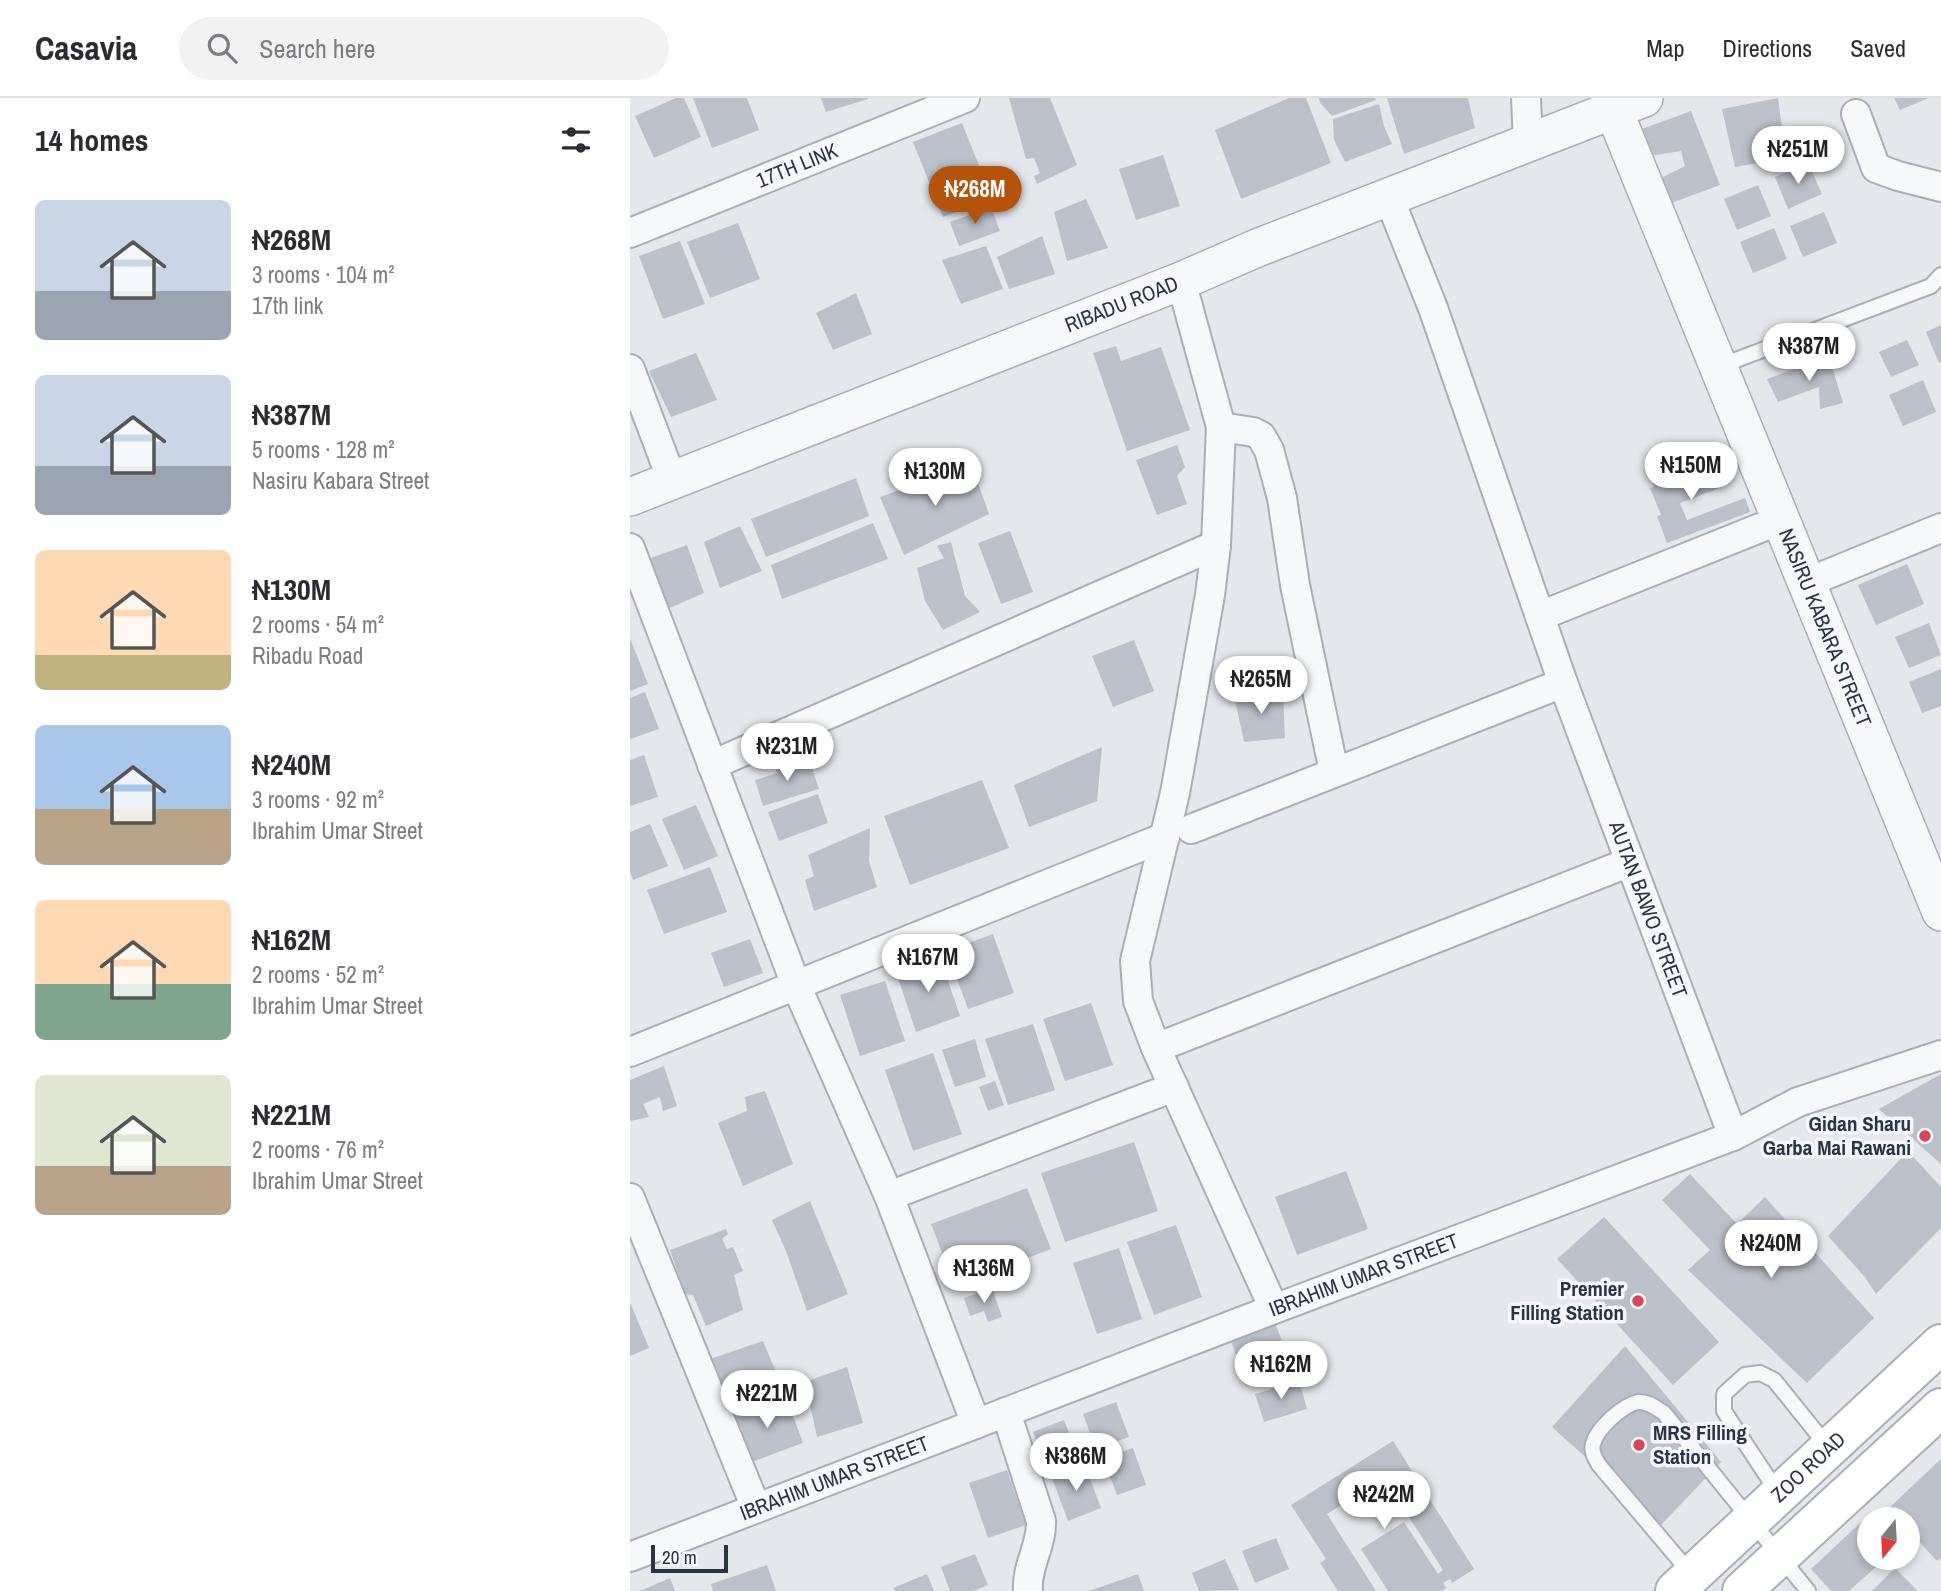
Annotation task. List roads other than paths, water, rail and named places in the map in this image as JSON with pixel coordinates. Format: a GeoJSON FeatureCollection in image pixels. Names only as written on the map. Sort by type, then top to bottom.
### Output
{"type":"FeatureCollection","features":[{"type":"Feature","properties":{"kind":"main road","name":"ZOO ROAD"},"geometry":{"type":"LineString","coordinates":[[1684,1583],[1941,1344]]}},
{"type":"Feature","properties":{"kind":"main road"},"geometry":{"type":"LineString","coordinates":[[1742,1591],[1941,1408]]}},
{"type":"Feature","properties":{"kind":"street","name":"17TH LINK"},"geometry":{"type":"LineString","coordinates":[[630,233],[965,98]]}},
{"type":"Feature","properties":{"kind":"street"},"geometry":{"type":"LineString","coordinates":[[1526,98],[1528,143]]}},
{"type":"Feature","properties":{"kind":"street","name":"RIBADU ROAD"},"geometry":{"type":"LineString","coordinates":[[630,498],[1181,281],[1257,248],[1629,105]]}},
{"type":"Feature","properties":{"kind":"street","name":"NASIRU KABARA STREET"},"geometry":{"type":"LineString","coordinates":[[1629,105],[1718,367],[1941,912]]}},
{"type":"Feature","properties":{"kind":"street"},"geometry":{"type":"LineString","coordinates":[[1856,114],[1876,168],[1898,177],[1941,187]]}},
{"type":"Feature","properties":{"kind":"street","name":"AUTAN BAWO STREET"},"geometry":{"type":"LineString","coordinates":[[1389,198],[1433,308],[1563,684],[1733,1136]]}},
{"type":"Feature","properties":{"kind":"street"},"geometry":{"type":"LineString","coordinates":[[1181,281],[1221,427],[1216,545],[1206,622],[1175,793],[1178,833],[1135,961],[1138,1001],[1156,1048],[1274,1309]]}},
{"type":"Feature","properties":{"kind":"street"},"geometry":{"type":"LineString","coordinates":[[630,369],[672,480]]}},
{"type":"Feature","properties":{"kind":"street"},"geometry":{"type":"LineString","coordinates":[[1221,427],[1253,432],[1261,436],[1269,450],[1282,498],[1295,585],[1334,772]]}},
{"type":"Feature","properties":{"kind":"street"},"geometry":{"type":"LineString","coordinates":[[1540,616],[1780,520]]}},
{"type":"Feature","properties":{"kind":"street"},"geometry":{"type":"LineString","coordinates":[[1806,583],[1941,528]]}},
{"type":"Feature","properties":{"kind":"street"},"geometry":{"type":"LineString","coordinates":[[712,765],[1216,545]]}},
{"type":"Feature","properties":{"kind":"street"},"geometry":{"type":"LineString","coordinates":[[630,548],[796,985],[889,1196],[976,1424]]}},
{"type":"Feature","properties":{"kind":"street"},"geometry":{"type":"LineString","coordinates":[[630,1052],[1178,833],[1563,684]]}},
{"type":"Feature","properties":{"kind":"street"},"geometry":{"type":"LineString","coordinates":[[1156,1048],[1630,862]]}},
{"type":"Feature","properties":{"kind":"street","name":"IBRAHIM UMAR STREET"},"geometry":{"type":"LineString","coordinates":[[630,1557],[1733,1136],[1798,1102],[1941,1055]]}},
{"type":"Feature","properties":{"kind":"street"},"geometry":{"type":"LineString","coordinates":[[889,1196],[1174,1087]]}},
{"type":"Feature","properties":{"kind":"street"},"geometry":{"type":"LineString","coordinates":[[630,1198],[756,1508]]}},
{"type":"Feature","properties":{"kind":"street"},"geometry":{"type":"LineString","coordinates":[[1006,1412],[1041,1521],[1041,1535],[1027,1581],[1028,1591]]}},
{"type":"Feature","properties":{"kind":"lane"},"geometry":{"type":"LineString","coordinates":[[1718,367],[1931,286],[1941,275]]}},
{"type":"Feature","properties":{"kind":"lane"},"geometry":{"type":"LineString","coordinates":[[1779,1494],[1724,1411],[1724,1394],[1745,1375],[1760,1373],[1774,1380],[1829,1448]]}},
{"type":"Feature","properties":{"kind":"lane"},"geometry":{"type":"LineString","coordinates":[[1684,1583],[1593,1455],[1593,1444],[1600,1432],[1625,1407],[1639,1402],[1648,1403],[1664,1413],[1808,1591]]}},
{"type":"Feature","properties":{"kind":"place","name":"Gidan Sharu Garba Mai Rawani"},"geometry":{"type":"Point","coordinates":[1925,1136]}},
{"type":"Feature","properties":{"kind":"place","name":"Premier Filling Station"},"geometry":{"type":"Point","coordinates":[1638,1301]}},
{"type":"Feature","properties":{"kind":"place","name":"MRS Filling Station"},"geometry":{"type":"Point","coordinates":[1639,1445]}}]}
